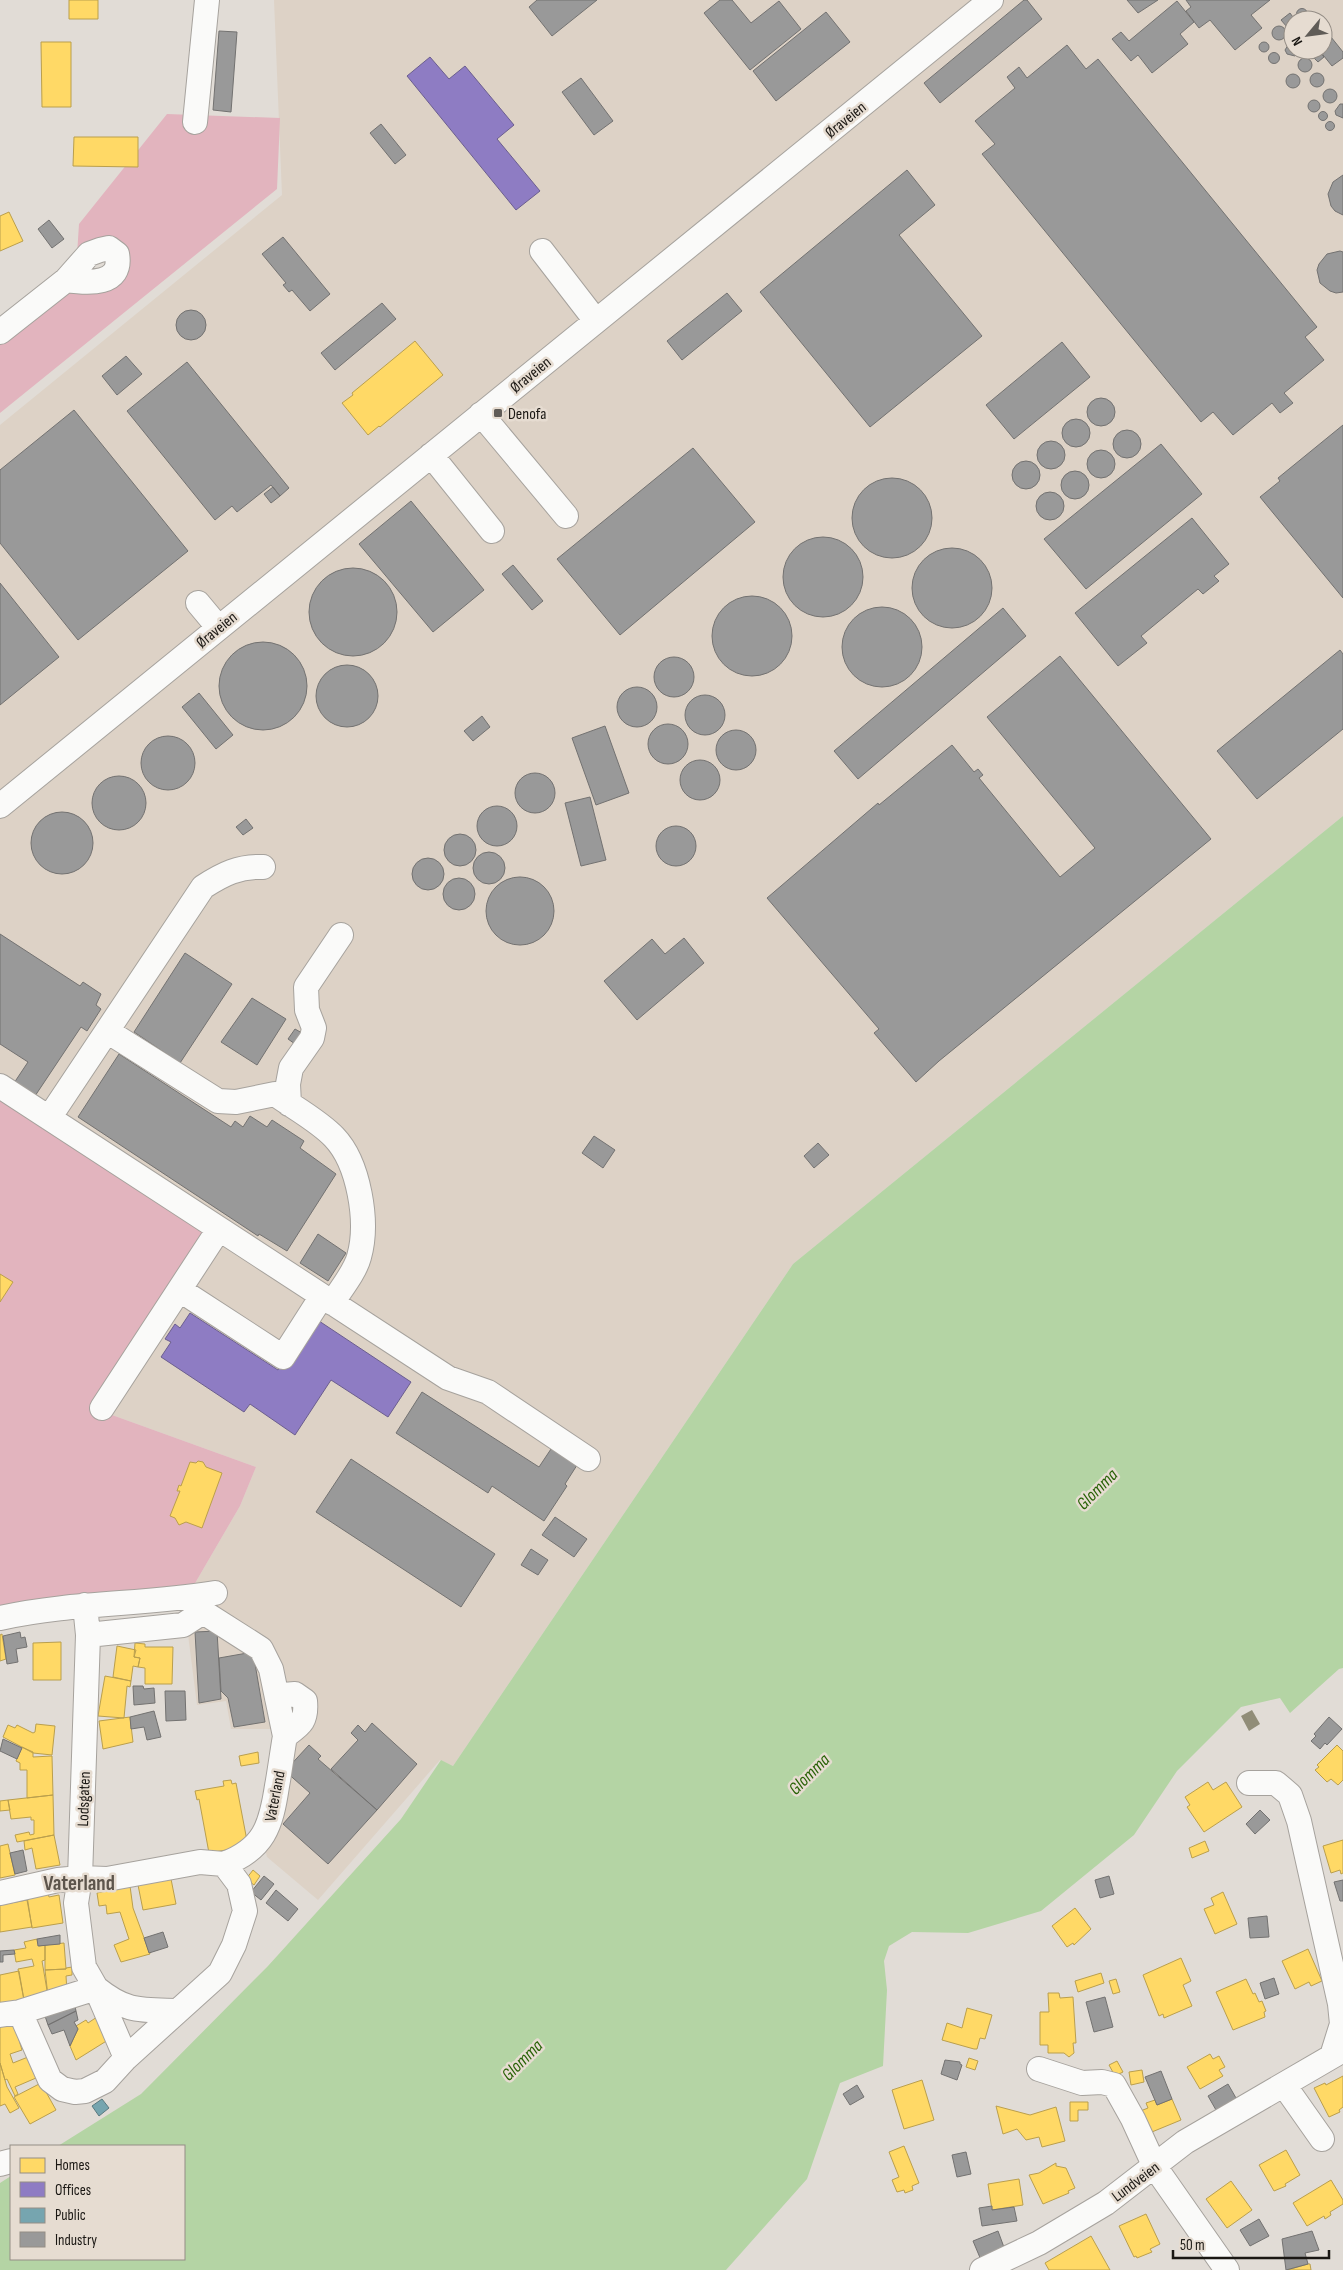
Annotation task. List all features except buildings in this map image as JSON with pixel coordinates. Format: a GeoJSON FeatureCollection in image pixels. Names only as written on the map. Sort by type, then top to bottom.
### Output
{"type":"FeatureCollection","features":[{"type":"Feature","properties":{"kind":"street"},"geometry":{"type":"LineString","coordinates":[[195,122],[207,0]]}},
{"type":"Feature","properties":{"kind":"street","name":"Øraveien"},"geometry":{"type":"LineString","coordinates":[[0,806],[991,0]]}},
{"type":"Feature","properties":{"kind":"street"},"geometry":{"type":"LineString","coordinates":[[542,251],[596,321]]}},
{"type":"Feature","properties":{"kind":"street"},"geometry":{"type":"LineString","coordinates":[[0,332],[66,280]]}},
{"type":"Feature","properties":{"kind":"street"},"geometry":{"type":"LineString","coordinates":[[481,414],[566,516]]}},
{"type":"Feature","properties":{"kind":"street"},"geometry":{"type":"LineString","coordinates":[[431,455],[492,531]]}},
{"type":"Feature","properties":{"kind":"street"},"geometry":{"type":"LineString","coordinates":[[198,603],[218,627]]}},
{"type":"Feature","properties":{"kind":"street"},"geometry":{"type":"LineString","coordinates":[[49,1118],[203,887],[220,876],[239,868],[263,867]]}},
{"type":"Feature","properties":{"kind":"street"},"geometry":{"type":"LineString","coordinates":[[289,1104],[288,1084],[291,1068],[312,1038],[314,1028],[307,1010],[306,987],[341,935]]}},
{"type":"Feature","properties":{"kind":"street"},"geometry":{"type":"LineString","coordinates":[[107,1030],[218,1101],[236,1102],[274,1094],[338,1141],[351,1162],[358,1184],[362,1213],[362,1241],[359,1258],[282,1357],[180,1290]]}},
{"type":"Feature","properties":{"kind":"street"},"geometry":{"type":"LineString","coordinates":[[0,1086],[448,1378],[488,1392],[588,1459]]}},
{"type":"Feature","properties":{"kind":"street"},"geometry":{"type":"LineString","coordinates":[[102,1408],[219,1229]]}},
{"type":"Feature","properties":{"kind":"street"},"geometry":{"type":"LineString","coordinates":[[0,1618],[22,1613],[85,1605],[204,1601]]}},
{"type":"Feature","properties":{"kind":"street"},"geometry":{"type":"LineString","coordinates":[[88,1635],[183,1625],[204,1601]]}},
{"type":"Feature","properties":{"kind":"street","name":"Vaterland"},"geometry":{"type":"LineString","coordinates":[[204,1601],[261,1649],[271,1668],[285,1736],[274,1809],[266,1833],[258,1843],[238,1859],[224,1864]]}},
{"type":"Feature","properties":{"kind":"street","name":"Lodsgaten"},"geometry":{"type":"LineString","coordinates":[[85,1605],[88,1635],[80,1878],[76,1903],[84,1967],[96,1988],[126,2058]]}},
{"type":"Feature","properties":{"kind":"street"},"geometry":{"type":"LineString","coordinates":[[277,1698],[282,1695],[295,1694],[305,1701],[306,1714],[300,1725],[285,1736]]}},
{"type":"Feature","properties":{"kind":"street"},"geometry":{"type":"LineString","coordinates":[[1250,1783],[1276,1782],[1290,1795],[1300,1821],[1340,2004],[1342,2024],[1338,2053]]}},
{"type":"Feature","properties":{"kind":"street"},"geometry":{"type":"LineString","coordinates":[[0,1893],[58,1880],[80,1878],[107,1880],[200,1862],[224,1864],[239,1884],[245,1911],[220,1973],[126,2058],[105,2082],[85,2091],[62,2089],[50,2080],[10,2014],[96,1988],[114,2002],[135,2010],[176,2011]]}},
{"type":"Feature","properties":{"kind":"street","name":"Lundveien"},"geometry":{"type":"LineString","coordinates":[[982,2270],[1039,2244],[1106,2203],[1186,2142],[1338,2053]]}},
{"type":"Feature","properties":{"kind":"street"},"geometry":{"type":"LineString","coordinates":[[1039,2068],[1082,2083],[1102,2082],[1114,2085],[1133,2118],[1155,2167],[1227,2270]]}},
{"type":"Feature","properties":{"kind":"street"},"geometry":{"type":"LineString","coordinates":[[1284,2085],[1322,2139]]}},
{"type":"Feature","properties":{"kind":"shaded area"},"geometry":{"type":"Polygon","coordinates":[[[274,0],[1343,0],[1343,816],[793,1264],[453,1766],[440,1760],[318,1900],[267,1857],[261,1832],[268,1788],[273,1729],[231,1729],[226,1701],[197,1705],[185,1611],[194,1585],[240,1506],[256,1467],[101,1411],[0,1085],[0,425],[282,195],[274,0]]]}},
{"type":"Feature","properties":{"kind":"shaded area"},"geometry":{"type":"Polygon","coordinates":[[[167,114],[280,118],[277,189],[0,413],[0,340],[63,290],[118,284],[130,262],[117,240],[77,255],[79,224],[167,114]]]}},
{"type":"Feature","properties":{"kind":"shaded area"},"geometry":{"type":"Polygon","coordinates":[[[0,1085],[225,1232],[101,1411],[256,1467],[240,1506],[194,1585],[82,1594],[0,1607],[0,1085]]]}},
{"type":"Feature","properties":{"kind":"water","name":"Glomma"},"geometry":{"type":"Polygon","coordinates":[[[1343,816],[1343,1668],[1339,1669],[1290,1713],[1280,1698],[1241,1707],[1177,1771],[1134,1835],[1041,1911],[968,1933],[912,1932],[889,1946],[884,1961],[887,1990],[883,2066],[840,2083],[807,2179],[726,2270],[0,2270],[0,2183],[10,2177],[10,2260],[185,2260],[185,2145],[60,2145],[141,2094],[268,1966],[401,1819],[441,1760],[453,1766],[793,1264],[1343,816]]]}},
{"type":"Feature","properties":{"kind":"place","name":"Denofa"},"geometry":{"type":"Point","coordinates":[498,413]}},
{"type":"Feature","properties":{"kind":"district","name":"Vaterland"},"geometry":{"type":"Point","coordinates":[79,1883]}}]}
